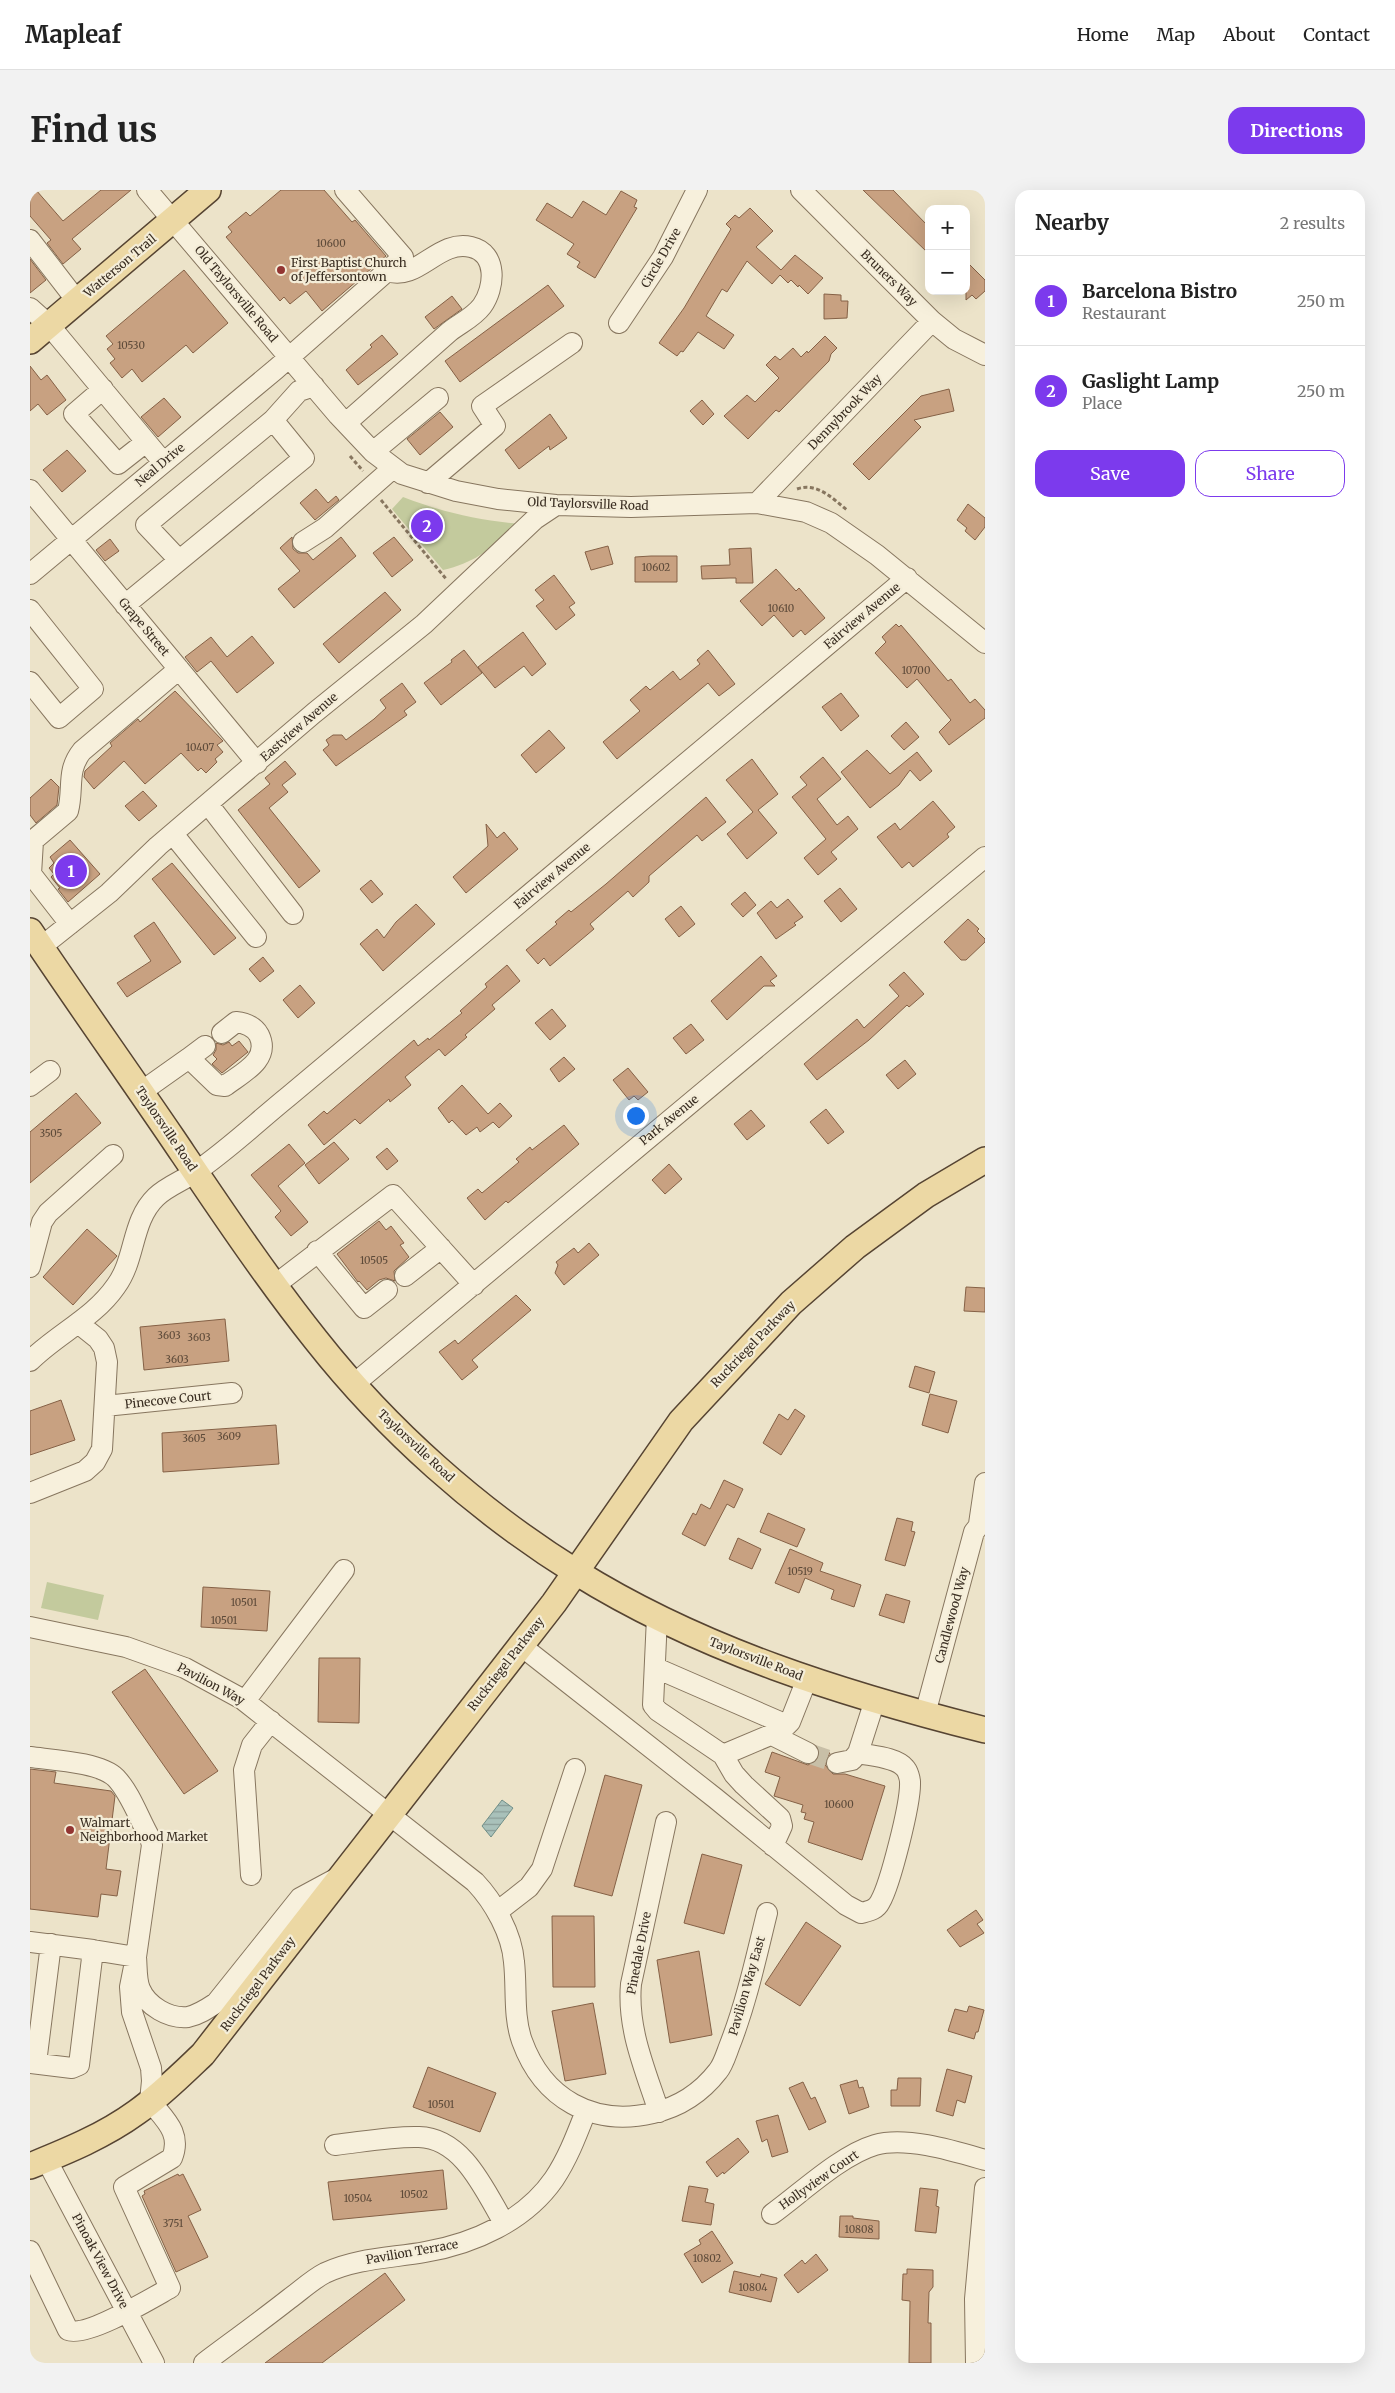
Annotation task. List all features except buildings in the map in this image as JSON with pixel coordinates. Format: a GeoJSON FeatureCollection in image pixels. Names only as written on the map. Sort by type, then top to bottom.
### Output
{"type":"FeatureCollection","features":[{"type":"Feature","properties":{"kind":"main road","name":"Watterson Trail"},"geometry":{"type":"LineString","coordinates":[[30,341],[208,190]]}},
{"type":"Feature","properties":{"kind":"main road","name":"Taylorsville Road"},"geometry":{"type":"LineString","coordinates":[[36,939],[195,1172],[315,1339],[374,1407],[462,1489],[534,1544],[575,1572],[657,1616],[722,1646],[807,1679],[985,1730]]}},
{"type":"Feature","properties":{"kind":"main road","name":"Ruckriegel Parkway"},"geometry":{"type":"LineString","coordinates":[[38,2162],[84,2143],[136,2113],[172,2084],[220,2035],[342,1874],[554,1603],[681,1421],[791,1304],[855,1246],[926,1195],[985,1160]]}},
{"type":"Feature","properties":{"kind":"street","name":"Old Taylorsville Road"},"geometry":{"type":"LineString","coordinates":[[147,190],[346,423],[373,452],[393,468],[414,479],[498,499],[556,505],[631,506],[756,503],[806,512],[832,523],[877,555],[985,643]]}},
{"type":"Feature","properties":{"kind":"street","name":"Neal Drive"},"geometry":{"type":"LineString","coordinates":[[30,574],[289,356],[403,257],[345,190]]}},
{"type":"Feature","properties":{"kind":"street","name":"Circle Drive"},"geometry":{"type":"LineString","coordinates":[[619,324],[663,257],[697,190]]}},
{"type":"Feature","properties":{"kind":"street","name":"Bruners Way"},"geometry":{"type":"LineString","coordinates":[[801,190],[932,321],[954,339],[985,355]]}},
{"type":"Feature","properties":{"kind":"street"},"geometry":{"type":"LineString","coordinates":[[30,240],[77,301]]}},
{"type":"Feature","properties":{"kind":"street"},"geometry":{"type":"LineString","coordinates":[[346,423],[454,328],[476,313],[491,287],[492,267],[488,258],[479,249],[469,246],[442,252],[429,258],[420,266],[401,274],[387,271]]}},
{"type":"Feature","properties":{"kind":"street"},"geometry":{"type":"LineString","coordinates":[[30,308],[49,325],[163,462]]}},
{"type":"Feature","properties":{"kind":"street","name":"Dennybrook Way"},"geometry":{"type":"LineString","coordinates":[[756,503],[932,321]]}},
{"type":"Feature","properties":{"kind":"street"},"geometry":{"type":"LineString","coordinates":[[428,483],[494,426],[482,406],[572,343]]}},
{"type":"Feature","properties":{"kind":"street"},"geometry":{"type":"LineString","coordinates":[[180,560],[146,525],[273,420],[299,391],[314,386]]}},
{"type":"Feature","properties":{"kind":"street"},"geometry":{"type":"LineString","coordinates":[[102,389],[74,414],[118,464],[146,442]]}},
{"type":"Feature","properties":{"kind":"street"},"geometry":{"type":"LineString","coordinates":[[373,452],[438,398]]}},
{"type":"Feature","properties":{"kind":"street"},"geometry":{"type":"LineString","coordinates":[[125,605],[304,458],[273,420]]}},
{"type":"Feature","properties":{"kind":"street"},"geometry":{"type":"LineString","coordinates":[[302,542],[325,528],[393,468]]}},
{"type":"Feature","properties":{"kind":"street","name":"Grape Street"},"geometry":{"type":"LineString","coordinates":[[30,490],[257,763]]}},
{"type":"Feature","properties":{"kind":"street","name":"Eastview Avenue"},"geometry":{"type":"LineString","coordinates":[[36,939],[70,924],[109,892],[172,834],[458,593],[535,519],[556,505]]}},
{"type":"Feature","properties":{"kind":"street","name":"Fairview Avenue"},"geometry":{"type":"LineString","coordinates":[[30,1361],[44,1347],[94,1312],[117,1286],[130,1259],[144,1210],[157,1195],[195,1172],[907,578]]}},
{"type":"Feature","properties":{"kind":"street"},"geometry":{"type":"LineString","coordinates":[[30,682],[59,718],[93,689],[31,613]]}},
{"type":"Feature","properties":{"kind":"street"},"geometry":{"type":"LineString","coordinates":[[70,924],[30,874],[32,842],[68,811],[72,768],[74,761],[82,751],[179,669]]}},
{"type":"Feature","properties":{"kind":"street"},"geometry":{"type":"LineString","coordinates":[[208,804],[293,914]]}},
{"type":"Feature","properties":{"kind":"street"},"geometry":{"type":"LineString","coordinates":[[172,834],[256,937]]}},
{"type":"Feature","properties":{"kind":"street","name":"Park Avenue"},"geometry":{"type":"LineString","coordinates":[[354,1384],[985,857]]}},
{"type":"Feature","properties":{"kind":"street"},"geometry":{"type":"LineString","coordinates":[[189,1058],[218,1085],[225,1086],[258,1061],[262,1052],[262,1042],[256,1030],[245,1023],[236,1022],[222,1033]]}},
{"type":"Feature","properties":{"kind":"street"},"geometry":{"type":"LineString","coordinates":[[141,1092],[205,1046]]}},
{"type":"Feature","properties":{"kind":"street"},"geometry":{"type":"LineString","coordinates":[[30,1086],[50,1071]]}},
{"type":"Feature","properties":{"kind":"street"},"geometry":{"type":"LineString","coordinates":[[30,1267],[42,1222],[48,1213],[113,1155]]}},
{"type":"Feature","properties":{"kind":"street"},"geometry":{"type":"LineString","coordinates":[[275,1285],[317,1251],[394,1195],[474,1285]]}},
{"type":"Feature","properties":{"kind":"street"},"geometry":{"type":"LineString","coordinates":[[405,1276],[441,1248]]}},
{"type":"Feature","properties":{"kind":"street"},"geometry":{"type":"LineString","coordinates":[[317,1251],[364,1308],[387,1290]]}},
{"type":"Feature","properties":{"kind":"street"},"geometry":{"type":"LineString","coordinates":[[30,1492],[85,1471],[95,1462],[102,1449],[107,1362],[104,1348],[98,1339],[78,1323]]}},
{"type":"Feature","properties":{"kind":"street","name":"Pinecove Court"},"geometry":{"type":"LineString","coordinates":[[105,1406],[232,1393]]}},
{"type":"Feature","properties":{"kind":"street","name":"Candlewood Way"},"geometry":{"type":"LineString","coordinates":[[925,1714],[974,1532],[982,1521],[985,1483]]}},
{"type":"Feature","properties":{"kind":"street"},"geometry":{"type":"LineString","coordinates":[[245,1702],[344,1570]]}},
{"type":"Feature","properties":{"kind":"street"},"geometry":{"type":"LineString","coordinates":[[657,1616],[653,1705],[658,1711],[723,1756],[734,1774],[744,1785],[780,1818],[782,1826],[780,1851]]}},
{"type":"Feature","properties":{"kind":"street","name":"Pavilion Way"},"geometry":{"type":"LineString","coordinates":[[30,1627],[126,1647],[185,1668],[245,1702],[389,1814]]}},
{"type":"Feature","properties":{"kind":"street"},"geometry":{"type":"LineString","coordinates":[[520,1645],[846,1905],[861,1914],[873,1910],[880,1902],[886,1888],[905,1816],[911,1780],[905,1768],[895,1762],[858,1753]]}},
{"type":"Feature","properties":{"kind":"street"},"geometry":{"type":"LineString","coordinates":[[656,1668],[779,1730],[808,1753]]}},
{"type":"Feature","properties":{"kind":"street"},"geometry":{"type":"LineString","coordinates":[[723,1756],[779,1730],[807,1679]]}},
{"type":"Feature","properties":{"kind":"street"},"geometry":{"type":"LineString","coordinates":[[837,1763],[852,1760],[858,1753],[875,1700]]}},
{"type":"Feature","properties":{"kind":"street"},"geometry":{"type":"LineString","coordinates":[[250,1875],[244,1770],[252,1745],[271,1721]]}},
{"type":"Feature","properties":{"kind":"street"},"geometry":{"type":"LineString","coordinates":[[30,1757],[91,1766],[114,1776],[125,1789],[152,1845],[130,1987],[132,2012],[151,2068],[150,2102],[173,2128],[176,2140],[172,2158],[124,2187],[170,2288],[127,2312],[84,2331],[74,2332],[68,2330],[40,2292],[30,2251]]}},
{"type":"Feature","properties":{"kind":"street"},"geometry":{"type":"LineString","coordinates":[[497,1912],[529,1887],[542,1868],[575,1769]]}},
{"type":"Feature","properties":{"kind":"street","name":"Pavilion Way East"},"geometry":{"type":"LineString","coordinates":[[389,1814],[475,1882],[487,1895],[497,1912],[514,1960],[516,2013],[521,2040],[545,2083],[576,2107],[586,2111],[613,2116],[637,2117],[670,2109],[685,2102],[719,2070],[739,2021],[767,1913]]}},
{"type":"Feature","properties":{"kind":"street","name":"Pinedale Drive"},"geometry":{"type":"LineString","coordinates":[[660,2112],[634,2037],[629,1998],[666,1822]]}},
{"type":"Feature","properties":{"kind":"street"},"geometry":{"type":"LineString","coordinates":[[136,1958],[139,1987],[153,2006],[166,2014],[178,2017],[189,2017],[197,2014],[216,2003],[300,1898],[342,1874]]}},
{"type":"Feature","properties":{"kind":"street"},"geometry":{"type":"LineString","coordinates":[[30,1942],[136,1958]]}},
{"type":"Feature","properties":{"kind":"street"},"geometry":{"type":"LineString","coordinates":[[51,1944],[33,2063],[72,2068],[79,2065],[92,1950]]}},
{"type":"Feature","properties":{"kind":"street","name":"Pavilion Terrace"},"geometry":{"type":"LineString","coordinates":[[204,2363],[324,2273],[369,2260],[426,2252],[468,2242],[484,2236],[521,2212],[552,2182],[571,2149],[586,2111]]}},
{"type":"Feature","properties":{"kind":"street"},"geometry":{"type":"LineString","coordinates":[[335,2145],[419,2137],[443,2142],[466,2163],[504,2223]]}},
{"type":"Feature","properties":{"kind":"street","name":"Hollyview Court"},"geometry":{"type":"LineString","coordinates":[[772,2214],[848,2158],[875,2145],[914,2144],[985,2160]]}},
{"type":"Feature","properties":{"kind":"street","name":"Pinoak View Drive"},"geometry":{"type":"LineString","coordinates":[[38,2162],[127,2312],[154,2363]]}},
{"type":"Feature","properties":{"kind":"street"},"geometry":{"type":"LineString","coordinates":[[976,2363],[975,2299],[985,2188]]}},
{"type":"Feature","properties":{"kind":"path"},"geometry":{"type":"LineString","coordinates":[[371,488],[458,593]]}},
{"type":"Feature","properties":{"kind":"green space"},"geometry":{"type":"Polygon","coordinates":[[[403,497],[460,515],[519,524],[484,553],[466,563],[443,570],[392,509],[403,497]]]}},
{"type":"Feature","properties":{"kind":"green space"},"geometry":{"type":"Polygon","coordinates":[[[47,1582],[104,1595],[98,1620],[41,1608],[47,1582]]]}},
{"type":"Feature","properties":{"kind":"water"},"geometry":{"type":"Polygon","coordinates":[[[502,1800],[513,1808],[491,1837],[482,1826],[502,1800]]]}},
{"type":"Feature","properties":{"kind":"tunnel"},"geometry":{"type":"LineString","coordinates":[[808,1753],[837,1763]]}},
{"type":"Feature","properties":{"kind":"place","name":"First Baptist Church of Jeffersontown"},"geometry":{"type":"Point","coordinates":[281,270]}},
{"type":"Feature","properties":{"kind":"place","name":"Gaslight Lamp"},"geometry":{"type":"Point","coordinates":[427,526]}},
{"type":"Feature","properties":{"kind":"place","name":"Barcelona Bistro"},"geometry":{"type":"Point","coordinates":[71,871]}},
{"type":"Feature","properties":{"kind":"place","name":"Walmart Neighborhood Market"},"geometry":{"type":"Point","coordinates":[70,1830]}}]}
